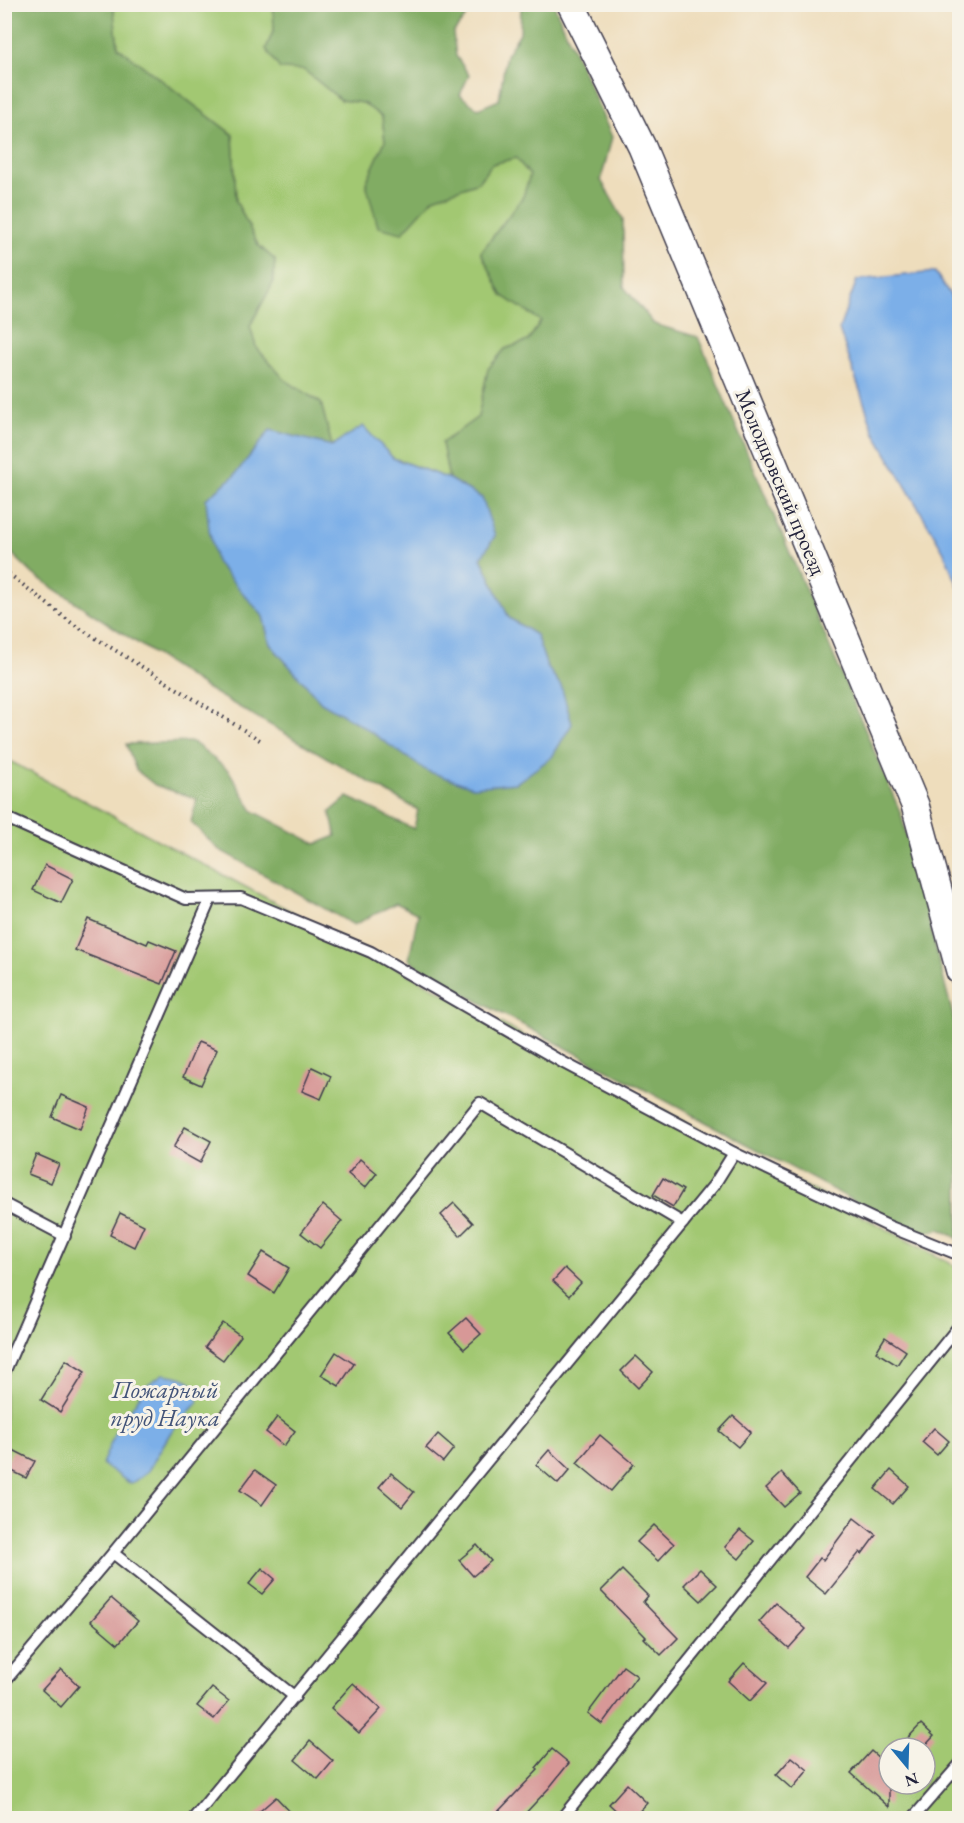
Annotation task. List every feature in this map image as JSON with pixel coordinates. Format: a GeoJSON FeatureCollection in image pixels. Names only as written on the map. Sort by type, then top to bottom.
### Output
{"type":"FeatureCollection","features":[{"type":"Feature","properties":{"kind":"street","name":"Молодцовский проезд"},"geometry":{"type":"LineString","coordinates":[[571,4],[642,147],[915,805],[960,971]]}},
{"type":"Feature","properties":{"kind":"lane"},"geometry":{"type":"LineString","coordinates":[[4,817],[186,899],[241,898],[371,952],[562,1062],[734,1153],[888,1226],[960,1255]]}},
{"type":"Feature","properties":{"kind":"lane"},"geometry":{"type":"LineString","coordinates":[[4,1373],[210,900]]}},
{"type":"Feature","properties":{"kind":"lane"},"geometry":{"type":"LineString","coordinates":[[4,1682],[113,1553],[480,1103],[683,1223]]}},
{"type":"Feature","properties":{"kind":"lane"},"geometry":{"type":"LineString","coordinates":[[195,1818],[714,1185],[734,1153]]}},
{"type":"Feature","properties":{"kind":"lane"},"geometry":{"type":"LineString","coordinates":[[4,1204],[65,1236]]}},
{"type":"Feature","properties":{"kind":"lane"},"geometry":{"type":"LineString","coordinates":[[562,1818],[960,1325]]}},
{"type":"Feature","properties":{"kind":"lane"},"geometry":{"type":"LineString","coordinates":[[113,1553],[295,1697]]}},
{"type":"Feature","properties":{"kind":"lane"},"geometry":{"type":"LineString","coordinates":[[913,1818],[960,1764]]}},
{"type":"Feature","properties":{"kind":"path"},"geometry":{"type":"LineString","coordinates":[[4,570],[73,624],[263,741]]}},
{"type":"Feature","properties":{"kind":"green space"},"geometry":{"type":"Polygon","coordinates":[[[4,5],[113,5],[118,47],[233,135],[236,201],[258,245],[275,260],[273,283],[250,326],[256,347],[285,380],[321,403],[332,446],[270,430],[234,476],[206,499],[263,616],[270,644],[321,702],[359,724],[561,686],[547,667],[536,635],[509,618],[481,557],[482,498],[449,479],[442,443],[478,417],[488,369],[505,349],[528,341],[541,321],[502,295],[481,252],[523,197],[530,175],[516,158],[492,164],[478,182],[434,198],[402,233],[378,227],[366,183],[385,141],[382,117],[363,103],[341,100],[304,70],[280,69],[266,49],[274,29],[273,5],[469,5],[468,14],[453,33],[456,56],[469,75],[460,95],[478,109],[499,100],[506,55],[520,33],[521,5],[554,5],[612,137],[601,180],[623,219],[624,287],[654,324],[698,337],[901,814],[959,1039],[959,1239],[940,1229],[918,1235],[429,975],[409,959],[418,914],[396,903],[354,925],[218,849],[191,822],[197,799],[155,785],[136,770],[126,744],[193,742],[229,771],[253,811],[316,844],[336,836],[330,812],[348,797],[414,829],[418,810],[206,688],[34,575],[5,547],[4,5]]]}},
{"type":"Feature","properties":{"kind":"green space"},"geometry":{"type":"Polygon","coordinates":[[[113,5],[273,5],[274,29],[266,49],[304,70],[341,100],[363,103],[382,117],[385,141],[366,183],[402,233],[434,197],[478,182],[492,164],[516,158],[530,175],[523,197],[481,252],[502,295],[541,321],[528,341],[505,349],[488,369],[478,417],[442,443],[449,479],[393,458],[363,427],[332,446],[321,403],[285,380],[256,347],[250,326],[273,283],[275,260],[258,245],[236,201],[233,135],[118,47],[113,5]]]}},
{"type":"Feature","properties":{"kind":"green space"},"geometry":{"type":"Polygon","coordinates":[[[4,758],[959,1268],[959,1818],[5,1818],[4,758]]]}},
{"type":"Feature","properties":{"kind":"water"},"geometry":{"type":"Polygon","coordinates":[[[935,272],[959,308],[959,588],[943,550],[874,432],[839,329],[857,280],[935,272]]]}},
{"type":"Feature","properties":{"kind":"water"},"geometry":{"type":"Polygon","coordinates":[[[363,426],[393,458],[449,479],[482,498],[495,536],[481,558],[509,618],[536,635],[547,667],[561,686],[572,724],[552,757],[516,783],[473,787],[427,771],[359,724],[321,702],[270,644],[263,616],[216,562],[206,499],[234,476],[270,430],[332,446],[363,426]]]}},
{"type":"Feature","properties":{"kind":"water","name":"Пожарный пруд Наука"},"geometry":{"type":"Polygon","coordinates":[[[163,1374],[177,1376],[192,1383],[198,1402],[171,1432],[148,1471],[131,1484],[102,1464],[116,1431],[147,1385],[163,1374]]]}},
{"type":"Feature","properties":{"kind":"building"},"geometry":{"type":"Polygon","coordinates":[[[45,865],[73,879],[61,903],[33,890],[45,865]]]}},
{"type":"Feature","properties":{"kind":"building"},"geometry":{"type":"Polygon","coordinates":[[[88,919],[147,944],[149,940],[176,951],[162,984],[75,950],[88,919]]]}},
{"type":"Feature","properties":{"kind":"building"},"geometry":{"type":"Polygon","coordinates":[[[198,1042],[217,1050],[201,1085],[183,1077],[198,1042]]]}},
{"type":"Feature","properties":{"kind":"building"},"geometry":{"type":"Polygon","coordinates":[[[312,1067],[331,1076],[321,1099],[302,1091],[312,1067]]]}},
{"type":"Feature","properties":{"kind":"building"},"geometry":{"type":"Polygon","coordinates":[[[61,1095],[89,1107],[80,1129],[52,1117],[61,1095]]]}},
{"type":"Feature","properties":{"kind":"building"},"geometry":{"type":"Polygon","coordinates":[[[185,1127],[211,1141],[200,1163],[173,1148],[185,1127]]]}},
{"type":"Feature","properties":{"kind":"building"},"geometry":{"type":"Polygon","coordinates":[[[36,1154],[59,1164],[51,1183],[28,1174],[36,1154]]]}},
{"type":"Feature","properties":{"kind":"building"},"geometry":{"type":"Polygon","coordinates":[[[360,1159],[377,1173],[365,1188],[348,1174],[360,1159]]]}},
{"type":"Feature","properties":{"kind":"building"},"geometry":{"type":"Polygon","coordinates":[[[663,1178],[683,1190],[673,1207],[653,1195],[663,1178]]]}},
{"type":"Feature","properties":{"kind":"building"},"geometry":{"type":"Polygon","coordinates":[[[454,1203],[473,1223],[460,1236],[441,1215],[454,1203]]]}},
{"type":"Feature","properties":{"kind":"building"},"geometry":{"type":"Polygon","coordinates":[[[323,1205],[342,1221],[320,1248],[301,1233],[323,1205]]]}},
{"type":"Feature","properties":{"kind":"building"},"geometry":{"type":"Polygon","coordinates":[[[120,1213],[144,1225],[134,1247],[110,1235],[120,1213]]]}},
{"type":"Feature","properties":{"kind":"building"},"geometry":{"type":"Polygon","coordinates":[[[263,1252],[289,1268],[274,1293],[248,1276],[263,1252]]]}},
{"type":"Feature","properties":{"kind":"building"},"geometry":{"type":"Polygon","coordinates":[[[565,1268],[581,1283],[569,1296],[553,1281],[565,1268]]]}},
{"type":"Feature","properties":{"kind":"building"},"geometry":{"type":"Polygon","coordinates":[[[466,1318],[481,1334],[464,1349],[449,1333],[466,1318]]]}},
{"type":"Feature","properties":{"kind":"building"},"geometry":{"type":"Polygon","coordinates":[[[223,1323],[241,1336],[223,1360],[205,1347],[223,1323]]]}},
{"type":"Feature","properties":{"kind":"building"},"geometry":{"type":"Polygon","coordinates":[[[885,1337],[906,1351],[897,1365],[876,1352],[885,1337]]]}},
{"type":"Feature","properties":{"kind":"building"},"geometry":{"type":"Polygon","coordinates":[[[336,1352],[354,1364],[339,1386],[321,1375],[336,1352]]]}},
{"type":"Feature","properties":{"kind":"building"},"geometry":{"type":"Polygon","coordinates":[[[636,1356],[653,1372],[638,1388],[621,1371],[636,1356]]]}},
{"type":"Feature","properties":{"kind":"building"},"geometry":{"type":"Polygon","coordinates":[[[66,1360],[85,1372],[60,1412],[41,1400],[66,1360]]]}},
{"type":"Feature","properties":{"kind":"building"},"geometry":{"type":"Polygon","coordinates":[[[733,1416],[751,1432],[738,1447],[719,1431],[733,1416]]]}},
{"type":"Feature","properties":{"kind":"building"},"geometry":{"type":"Polygon","coordinates":[[[277,1417],[295,1431],[284,1446],[266,1432],[277,1417]]]}},
{"type":"Feature","properties":{"kind":"building"},"geometry":{"type":"Polygon","coordinates":[[[934,1428],[949,1441],[937,1455],[922,1442],[934,1428]]]}},
{"type":"Feature","properties":{"kind":"building"},"geometry":{"type":"Polygon","coordinates":[[[438,1434],[454,1448],[443,1462],[426,1448],[438,1434]]]}},
{"type":"Feature","properties":{"kind":"building"},"geometry":{"type":"Polygon","coordinates":[[[600,1435],[634,1464],[611,1491],[577,1463],[600,1435]]]}},
{"type":"Feature","properties":{"kind":"building"},"geometry":{"type":"Polygon","coordinates":[[[13,1450],[35,1461],[26,1478],[4,1467],[13,1450]]]}},
{"type":"Feature","properties":{"kind":"building"},"geometry":{"type":"Polygon","coordinates":[[[549,1450],[570,1470],[558,1484],[536,1465],[549,1450]]]}},
{"type":"Feature","properties":{"kind":"building"},"geometry":{"type":"Polygon","coordinates":[[[255,1470],[276,1485],[262,1505],[240,1490],[255,1470]]]}},
{"type":"Feature","properties":{"kind":"building"},"geometry":{"type":"Polygon","coordinates":[[[891,1470],[909,1486],[893,1504],[875,1489],[891,1470]]]}},
{"type":"Feature","properties":{"kind":"building"},"geometry":{"type":"Polygon","coordinates":[[[391,1473],[414,1492],[402,1507],[379,1487],[391,1473]]]}},
{"type":"Feature","properties":{"kind":"building"},"geometry":{"type":"Polygon","coordinates":[[[782,1473],[800,1493],[784,1507],[766,1488],[782,1473]]]}},
{"type":"Feature","properties":{"kind":"building"},"geometry":{"type":"Polygon","coordinates":[[[854,1518],[876,1535],[826,1594],[805,1577],[820,1558],[823,1560],[854,1518]]]}},
{"type":"Feature","properties":{"kind":"building"},"geometry":{"type":"Polygon","coordinates":[[[654,1525],[674,1544],[658,1561],[637,1542],[654,1525]]]}},
{"type":"Feature","properties":{"kind":"building"},"geometry":{"type":"Polygon","coordinates":[[[740,1530],[754,1541],[739,1559],[725,1547],[740,1530]]]}},
{"type":"Feature","properties":{"kind":"building"},"geometry":{"type":"Polygon","coordinates":[[[477,1545],[491,1561],[473,1576],[459,1560],[477,1545]]]}},
{"type":"Feature","properties":{"kind":"building"},"geometry":{"type":"Polygon","coordinates":[[[262,1568],[275,1579],[262,1594],[249,1584],[262,1568]]]}},
{"type":"Feature","properties":{"kind":"building"},"geometry":{"type":"Polygon","coordinates":[[[700,1569],[717,1585],[701,1601],[684,1585],[700,1569]]]}},
{"type":"Feature","properties":{"kind":"building"},"geometry":{"type":"Polygon","coordinates":[[[622,1570],[648,1596],[643,1602],[678,1638],[661,1655],[601,1591],[622,1570]]]}},
{"type":"Feature","properties":{"kind":"building"},"geometry":{"type":"Polygon","coordinates":[[[111,1598],[138,1621],[118,1644],[91,1621],[111,1598]]]}},
{"type":"Feature","properties":{"kind":"building"},"geometry":{"type":"Polygon","coordinates":[[[776,1603],[806,1629],[789,1648],[759,1622],[776,1603]]]}},
{"type":"Feature","properties":{"kind":"building"},"geometry":{"type":"Polygon","coordinates":[[[744,1663],[767,1683],[750,1701],[728,1681],[744,1663]]]}},
{"type":"Feature","properties":{"kind":"building"},"geometry":{"type":"Polygon","coordinates":[[[623,1666],[637,1676],[602,1724],[588,1713],[623,1666]]]}},
{"type":"Feature","properties":{"kind":"building"},"geometry":{"type":"Polygon","coordinates":[[[61,1669],[79,1686],[61,1707],[42,1690],[61,1669]]]}},
{"type":"Feature","properties":{"kind":"building"},"geometry":{"type":"Polygon","coordinates":[[[353,1683],[381,1709],[359,1733],[331,1708],[353,1683]]]}},
{"type":"Feature","properties":{"kind":"building"},"geometry":{"type":"Polygon","coordinates":[[[212,1688],[229,1701],[214,1719],[197,1706],[212,1688]]]}},
{"type":"Feature","properties":{"kind":"building"},"geometry":{"type":"Polygon","coordinates":[[[921,1724],[934,1736],[910,1736],[921,1724]]]}},
{"type":"Feature","properties":{"kind":"building"},"geometry":{"type":"Polygon","coordinates":[[[310,1741],[333,1761],[318,1779],[295,1760],[310,1741]]]}},
{"type":"Feature","properties":{"kind":"building"},"geometry":{"type":"Polygon","coordinates":[[[552,1749],[569,1763],[549,1788],[521,1818],[492,1818],[538,1770],[536,1768],[552,1749]]]}},
{"type":"Feature","properties":{"kind":"building"},"geometry":{"type":"Polygon","coordinates":[[[871,1751],[877,1756],[877,1796],[889,1796],[889,1807],[851,1773],[871,1751]]]}},
{"type":"Feature","properties":{"kind":"building"},"geometry":{"type":"Polygon","coordinates":[[[792,1757],[808,1770],[792,1789],[776,1775],[792,1757]]]}},
{"type":"Feature","properties":{"kind":"building"},"geometry":{"type":"Polygon","coordinates":[[[627,1784],[647,1803],[633,1818],[624,1818],[609,1804],[627,1784]]]}},
{"type":"Feature","properties":{"kind":"building"},"geometry":{"type":"Polygon","coordinates":[[[276,1797],[296,1818],[252,1818],[276,1797]]]}}]}
